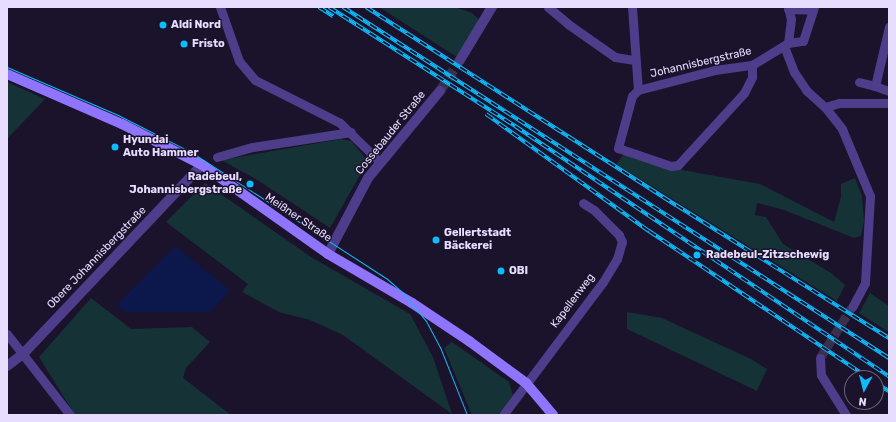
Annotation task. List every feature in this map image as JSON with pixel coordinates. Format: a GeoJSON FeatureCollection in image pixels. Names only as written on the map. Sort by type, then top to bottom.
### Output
{"type":"FeatureCollection","features":[{"type":"Feature","properties":{"kind":"main road","name":"Meißner Straße"},"geometry":{"type":"LineString","coordinates":[[7,74],[122,124],[202,165],[328,254],[412,303],[526,383],[553,415]]}},
{"type":"Feature","properties":{"kind":"street"},"geometry":{"type":"LineString","coordinates":[[220,7],[239,61],[255,80],[340,123],[351,132],[380,162]]}},
{"type":"Feature","properties":{"kind":"street"},"geometry":{"type":"LineString","coordinates":[[460,60],[492,7]]}},
{"type":"Feature","properties":{"kind":"street"},"geometry":{"type":"LineString","coordinates":[[548,7],[568,24],[615,57],[636,60]]}},
{"type":"Feature","properties":{"kind":"street"},"geometry":{"type":"LineString","coordinates":[[632,7],[638,90],[632,96],[618,148],[672,166],[678,165],[744,93],[752,77],[752,64]]}},
{"type":"Feature","properties":{"kind":"street"},"geometry":{"type":"LineString","coordinates":[[814,8],[788,8],[791,19],[786,44],[794,72],[807,91],[825,107],[842,129],[870,196],[865,283],[852,307]]}},
{"type":"Feature","properties":{"kind":"street","name":"Johannisbergstraße"},"geometry":{"type":"LineString","coordinates":[[638,90],[714,70],[752,64],[786,44],[803,41],[814,8]]}},
{"type":"Feature","properties":{"kind":"street"},"geometry":{"type":"LineString","coordinates":[[875,86],[889,27]]}},
{"type":"Feature","properties":{"kind":"street"},"geometry":{"type":"LineString","coordinates":[[859,82],[889,91]]}},
{"type":"Feature","properties":{"kind":"street","name":"Cossebauder Straße"},"geometry":{"type":"LineString","coordinates":[[328,254],[368,178],[440,91]]}},
{"type":"Feature","properties":{"kind":"street"},"geometry":{"type":"LineString","coordinates":[[825,107],[839,103],[889,103]]}},
{"type":"Feature","properties":{"kind":"street"},"geometry":{"type":"LineString","coordinates":[[217,157],[253,148],[351,132]]}},
{"type":"Feature","properties":{"kind":"street","name":"Obere Johannisbergstraße"},"geometry":{"type":"LineString","coordinates":[[7,365],[23,354],[202,165]]}},
{"type":"Feature","properties":{"kind":"street","name":"Kapellenweg"},"geometry":{"type":"LineString","coordinates":[[503,415],[603,282],[617,259],[622,242],[619,235],[594,210],[583,204]]}},
{"type":"Feature","properties":{"kind":"street"},"geometry":{"type":"LineString","coordinates":[[7,334],[70,415]]}},
{"type":"Feature","properties":{"kind":"street"},"geometry":{"type":"LineString","coordinates":[[820,358],[821,375],[846,415]]}},
{"type":"Feature","properties":{"kind":"green space"},"geometry":{"type":"Polygon","coordinates":[[[379,7],[454,7],[472,13],[481,21],[457,57],[379,7]]]}},
{"type":"Feature","properties":{"kind":"green space"},"geometry":{"type":"Polygon","coordinates":[[[7,82],[45,99],[7,139],[7,82]]]}},
{"type":"Feature","properties":{"kind":"green space"},"geometry":{"type":"Polygon","coordinates":[[[341,139],[351,141],[368,161],[330,228],[259,181],[221,160],[341,139]]]}},
{"type":"Feature","properties":{"kind":"green space"},"geometry":{"type":"Polygon","coordinates":[[[636,154],[671,168],[760,184],[834,222],[841,197],[841,184],[855,178],[862,196],[864,221],[861,236],[854,238],[784,210],[757,203],[755,215],[766,217],[783,244],[831,273],[845,285],[837,301],[616,164],[623,155],[636,154]]]}},
{"type":"Feature","properties":{"kind":"green space"},"geometry":{"type":"Polygon","coordinates":[[[205,183],[311,257],[410,314],[433,357],[452,414],[343,335],[310,320],[279,312],[242,292],[248,284],[166,222],[205,183]]]}},
{"type":"Feature","properties":{"kind":"green space"},"geometry":{"type":"Polygon","coordinates":[[[870,293],[889,306],[889,332],[859,313],[870,293]]]}},
{"type":"Feature","properties":{"kind":"green space"},"geometry":{"type":"Polygon","coordinates":[[[91,298],[131,329],[192,327],[210,342],[186,368],[183,378],[231,415],[75,415],[39,357],[91,298]]]}},
{"type":"Feature","properties":{"kind":"green space"},"geometry":{"type":"Polygon","coordinates":[[[627,312],[662,318],[751,359],[767,369],[757,391],[627,329],[627,312]]]}},
{"type":"Feature","properties":{"kind":"green space"},"geometry":{"type":"Polygon","coordinates":[[[452,342],[509,382],[513,395],[498,415],[472,415],[444,348],[452,342]]]}},
{"type":"Feature","properties":{"kind":"shaded area"},"geometry":{"type":"Polygon","coordinates":[[[175,246],[230,290],[211,312],[126,312],[117,305],[175,246]]]}},
{"type":"Feature","properties":{"kind":"tunnel"},"geometry":{"type":"LineString","coordinates":[[440,91],[460,60]]}},
{"type":"Feature","properties":{"kind":"tunnel"},"geometry":{"type":"LineString","coordinates":[[820,358],[852,307]]}},
{"type":"Feature","properties":{"kind":"tram line"},"geometry":{"type":"LineString","coordinates":[[7,67],[118,115],[191,152],[386,278],[400,290],[426,321],[440,347],[467,415]]}},
{"type":"Feature","properties":{"kind":"railway"},"geometry":{"type":"LineString","coordinates":[[319,7],[333,16]]}},
{"type":"Feature","properties":{"kind":"railway"},"geometry":{"type":"LineString","coordinates":[[329,7],[515,126],[889,376]]}},
{"type":"Feature","properties":{"kind":"railway"},"geometry":{"type":"LineString","coordinates":[[343,7],[889,358]]}},
{"type":"Feature","properties":{"kind":"railway"},"geometry":{"type":"LineString","coordinates":[[366,7],[676,205],[889,338]]}},
{"type":"Feature","properties":{"kind":"railway"},"geometry":{"type":"LineString","coordinates":[[486,114],[649,231],[857,370]]}},
{"type":"Feature","properties":{"kind":"railway"},"geometry":{"type":"LineString","coordinates":[[884,388],[889,391]]}},
{"type":"Feature","properties":{"kind":"place","name":"Aldi Nord"},"geometry":{"type":"Point","coordinates":[163,25]}},
{"type":"Feature","properties":{"kind":"place","name":"Fristo"},"geometry":{"type":"Point","coordinates":[184,44]}},
{"type":"Feature","properties":{"kind":"place","name":"Hyundai Auto Hammer"},"geometry":{"type":"Point","coordinates":[115,147]}},
{"type":"Feature","properties":{"kind":"place","name":"Radebeul, Johannisbergstraße"},"geometry":{"type":"Point","coordinates":[250,184]}},
{"type":"Feature","properties":{"kind":"place","name":"Gellertstadt Bäckerei"},"geometry":{"type":"Point","coordinates":[436,240]}},
{"type":"Feature","properties":{"kind":"place","name":"Radebeul-Zitzschewig"},"geometry":{"type":"Point","coordinates":[697,255]}},
{"type":"Feature","properties":{"kind":"place","name":"OBI"},"geometry":{"type":"Point","coordinates":[501,271]}}]}
